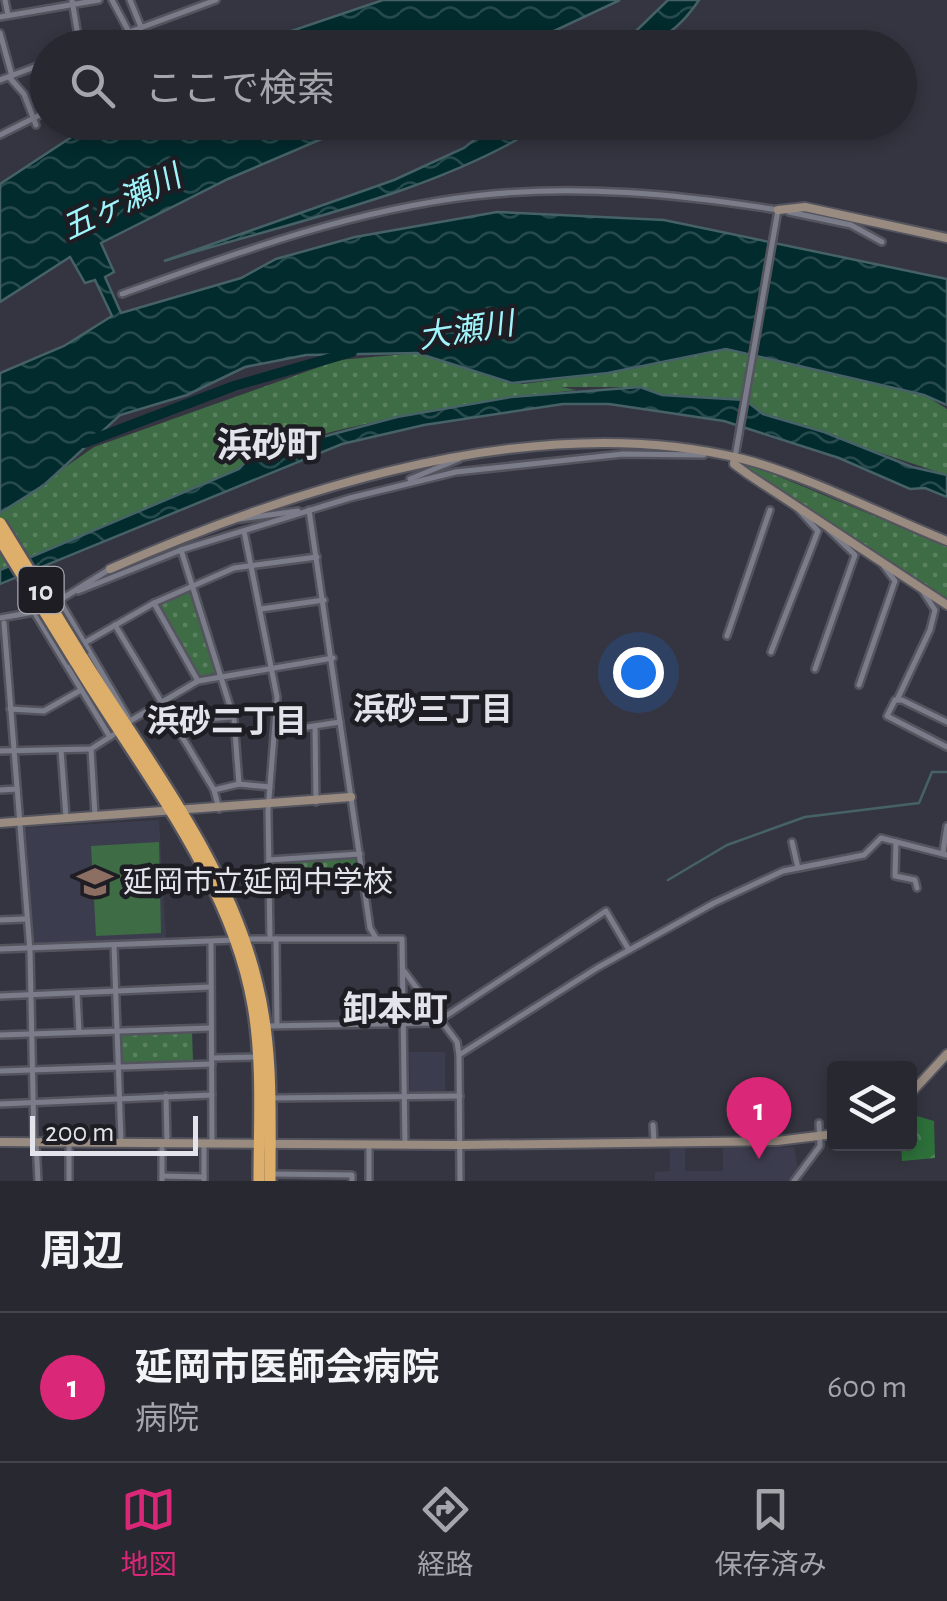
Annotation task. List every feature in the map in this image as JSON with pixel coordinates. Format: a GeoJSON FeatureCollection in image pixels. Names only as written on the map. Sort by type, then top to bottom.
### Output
{"type":"FeatureCollection","features":[{"type":"Feature","properties":{"kind":"highway","name":"10"},"geometry":{"type":"LineString","coordinates":[[0,523],[121,729],[218,876],[271,1026],[264,1146]]}},
{"type":"Feature","properties":{"kind":"highway","name":"10"},"geometry":{"type":"LineString","coordinates":[[0,538],[80,654]]}},
{"type":"Feature","properties":{"kind":"highway","name":"10"},"geometry":{"type":"LineString","coordinates":[[240,939],[253,1004],[267,1179]]}},
{"type":"Feature","properties":{"kind":"street"},"geometry":{"type":"LineString","coordinates":[[5,0],[8,15]]}},
{"type":"Feature","properties":{"kind":"street"},"geometry":{"type":"LineString","coordinates":[[0,17],[99,0]]}},
{"type":"Feature","properties":{"kind":"street"},"geometry":{"type":"LineString","coordinates":[[112,0],[128,30]]}},
{"type":"Feature","properties":{"kind":"street"},"geometry":{"type":"LineString","coordinates":[[130,0],[141,28]]}},
{"type":"Feature","properties":{"kind":"street"},"geometry":{"type":"LineString","coordinates":[[135,30],[211,1]]}},
{"type":"Feature","properties":{"kind":"street"},"geometry":{"type":"LineString","coordinates":[[72,2],[79,30]]}},
{"type":"Feature","properties":{"kind":"street"},"geometry":{"type":"LineString","coordinates":[[0,32],[10,76],[24,94],[30,111]]}},
{"type":"Feature","properties":{"kind":"street"},"geometry":{"type":"LineString","coordinates":[[0,80],[30,69]]}},
{"type":"Feature","properties":{"kind":"street"},"geometry":{"type":"LineString","coordinates":[[0,135],[30,118]]}},
{"type":"Feature","properties":{"kind":"street"},"geometry":{"type":"LineString","coordinates":[[122,294],[316,228],[472,196],[618,193],[851,225],[882,242]]}},
{"type":"Feature","properties":{"kind":"street"},"geometry":{"type":"LineString","coordinates":[[778,213],[806,207],[947,238]]}},
{"type":"Feature","properties":{"kind":"street"},"geometry":{"type":"LineString","coordinates":[[778,213],[734,464],[947,605]]}},
{"type":"Feature","properties":{"kind":"street"},"geometry":{"type":"LineString","coordinates":[[38,1181],[28,948],[1,622],[61,603],[110,569],[239,519],[375,476],[460,458],[591,444],[736,454],[947,541]]}},
{"type":"Feature","properties":{"kind":"street"},"geometry":{"type":"LineString","coordinates":[[78,591],[244,530],[456,472],[554,460],[712,452]]}},
{"type":"Feature","properties":{"kind":"street"},"geometry":{"type":"LineString","coordinates":[[403,484],[460,458]]}},
{"type":"Feature","properties":{"kind":"street"},"geometry":{"type":"LineString","coordinates":[[771,652],[818,531],[796,506]]}},
{"type":"Feature","properties":{"kind":"street"},"geometry":{"type":"LineString","coordinates":[[239,519],[311,510]]}},
{"type":"Feature","properties":{"kind":"street"},"geometry":{"type":"LineString","coordinates":[[311,510],[351,797],[376,938]]}},
{"type":"Feature","properties":{"kind":"street"},"geometry":{"type":"LineString","coordinates":[[727,636],[770,510]]}},
{"type":"Feature","properties":{"kind":"street"},"geometry":{"type":"LineString","coordinates":[[816,669],[855,556],[826,526]]}},
{"type":"Feature","properties":{"kind":"street"},"geometry":{"type":"LineString","coordinates":[[244,530],[277,698],[270,806],[271,1026],[403,1024],[440,1019],[606,911],[630,950]]}},
{"type":"Feature","properties":{"kind":"street"},"geometry":{"type":"LineString","coordinates":[[181,550],[195,584],[233,717],[238,784]]}},
{"type":"Feature","properties":{"kind":"street"},"geometry":{"type":"LineString","coordinates":[[80,654],[115,625],[154,603],[234,568],[318,557]]}},
{"type":"Feature","properties":{"kind":"street"},"geometry":{"type":"LineString","coordinates":[[859,685],[895,581],[882,562]]}},
{"type":"Feature","properties":{"kind":"street"},"geometry":{"type":"LineString","coordinates":[[920,587],[934,610],[930,630],[888,716],[947,747]]}},
{"type":"Feature","properties":{"kind":"street"},"geometry":{"type":"LineString","coordinates":[[260,609],[324,600]]}},
{"type":"Feature","properties":{"kind":"street"},"geometry":{"type":"LineString","coordinates":[[61,603],[80,654],[121,729]]}},
{"type":"Feature","properties":{"kind":"street"},"geometry":{"type":"LineString","coordinates":[[154,603],[198,681]]}},
{"type":"Feature","properties":{"kind":"street"},"geometry":{"type":"LineString","coordinates":[[34,612],[82,690],[121,729]]}},
{"type":"Feature","properties":{"kind":"street"},"geometry":{"type":"LineString","coordinates":[[115,625],[214,790],[219,809]]}},
{"type":"Feature","properties":{"kind":"street"},"geometry":{"type":"LineString","coordinates":[[0,750],[91,750],[198,681],[333,658]]}},
{"type":"Feature","properties":{"kind":"street"},"geometry":{"type":"LineString","coordinates":[[0,684],[8,683]]}},
{"type":"Feature","properties":{"kind":"street"},"geometry":{"type":"LineString","coordinates":[[10,710],[44,711],[82,690]]}},
{"type":"Feature","properties":{"kind":"street"},"geometry":{"type":"LineString","coordinates":[[897,700],[947,722]]}},
{"type":"Feature","properties":{"kind":"street"},"geometry":{"type":"LineString","coordinates":[[178,731],[194,720],[233,717]]}},
{"type":"Feature","properties":{"kind":"street"},"geometry":{"type":"LineString","coordinates":[[275,732],[340,722]]}},
{"type":"Feature","properties":{"kind":"street"},"geometry":{"type":"LineString","coordinates":[[315,726],[316,802]]}},
{"type":"Feature","properties":{"kind":"street"},"geometry":{"type":"LineString","coordinates":[[61,750],[66,819]]}},
{"type":"Feature","properties":{"kind":"street"},"geometry":{"type":"LineString","coordinates":[[91,750],[95,817]]}},
{"type":"Feature","properties":{"kind":"street"},"geometry":{"type":"LineString","coordinates":[[214,790],[238,784],[272,787]]}},
{"type":"Feature","properties":{"kind":"street"},"geometry":{"type":"LineString","coordinates":[[0,790],[17,789]]}},
{"type":"Feature","properties":{"kind":"street"},"geometry":{"type":"LineString","coordinates":[[0,823],[351,797]]}},
{"type":"Feature","properties":{"kind":"street"},"geometry":{"type":"LineString","coordinates":[[459,1055],[630,950],[749,886],[798,868],[864,856],[877,839],[945,854],[947,826]]}},
{"type":"Feature","properties":{"kind":"street"},"geometry":{"type":"LineString","coordinates":[[792,842],[798,868]]}},
{"type":"Feature","properties":{"kind":"street"},"geometry":{"type":"LineString","coordinates":[[896,842],[895,876],[915,880],[916,888]]}},
{"type":"Feature","properties":{"kind":"street"},"geometry":{"type":"LineString","coordinates":[[270,860],[360,854]]}},
{"type":"Feature","properties":{"kind":"street"},"geometry":{"type":"LineString","coordinates":[[0,920],[25,919]]}},
{"type":"Feature","properties":{"kind":"street"},"geometry":{"type":"LineString","coordinates":[[0,948],[240,939],[402,939],[405,1145]]}},
{"type":"Feature","properties":{"kind":"street"},"geometry":{"type":"LineString","coordinates":[[166,1096],[162,1178],[204,1179],[212,1095],[211,941]]}},
{"type":"Feature","properties":{"kind":"street"},"geometry":{"type":"LineString","coordinates":[[114,944],[121,1144]]}},
{"type":"Feature","properties":{"kind":"street"},"geometry":{"type":"LineString","coordinates":[[402,968],[457,1042],[460,1181]]}},
{"type":"Feature","properties":{"kind":"street"},"geometry":{"type":"LineString","coordinates":[[0,996],[211,987]]}},
{"type":"Feature","properties":{"kind":"street"},"geometry":{"type":"LineString","coordinates":[[76,993],[79,1032]]}},
{"type":"Feature","properties":{"kind":"street"},"geometry":{"type":"LineString","coordinates":[[0,1035],[212,1028]]}},
{"type":"Feature","properties":{"kind":"street"},"geometry":{"type":"LineString","coordinates":[[917,1086],[947,1054]]}},
{"type":"Feature","properties":{"kind":"street"},"geometry":{"type":"LineString","coordinates":[[0,1071],[118,1068],[256,1057]]}},
{"type":"Feature","properties":{"kind":"street"},"geometry":{"type":"LineString","coordinates":[[0,1104],[212,1095]]}},
{"type":"Feature","properties":{"kind":"street"},"geometry":{"type":"LineString","coordinates":[[269,1098],[460,1096]]}},
{"type":"Feature","properties":{"kind":"street"},"geometry":{"type":"LineString","coordinates":[[794,1181],[820,1146],[819,1123]]}},
{"type":"Feature","properties":{"kind":"street"},"geometry":{"type":"LineString","coordinates":[[654,1124],[654,1142]]}},
{"type":"Feature","properties":{"kind":"street"},"geometry":{"type":"LineString","coordinates":[[0,1142],[405,1145],[827,1136]]}},
{"type":"Feature","properties":{"kind":"street"},"geometry":{"type":"LineString","coordinates":[[69,1142],[69,1181]]}},
{"type":"Feature","properties":{"kind":"street"},"geometry":{"type":"LineString","coordinates":[[369,1145],[370,1181]]}},
{"type":"Feature","properties":{"kind":"street"},"geometry":{"type":"LineString","coordinates":[[267,1179],[352,1174],[352,1181]]}},
{"type":"Feature","properties":{"kind":"shaded area","name":"延岡市立延岡中学校"},"geometry":{"type":"Polygon","coordinates":[[[159,820],[166,939],[31,944],[23,828],[159,820]]]}},
{"type":"Feature","properties":{"kind":"shaded area"},"geometry":{"type":"Polygon","coordinates":[[[409,1052],[445,1052],[445,1094],[410,1094],[409,1052]]]}},
{"type":"Feature","properties":{"kind":"shaded area"},"geometry":{"type":"Polygon","coordinates":[[[794,1147],[798,1170],[791,1181],[655,1181],[655,1172],[670,1171],[670,1149],[685,1148],[685,1171],[723,1171],[723,1148],[794,1147]]]}},
{"type":"Feature","properties":{"kind":"green space"},"geometry":{"type":"Polygon","coordinates":[[[726,349],[924,395],[947,409],[947,475],[763,414],[745,400],[661,395],[640,387],[561,387],[576,390],[398,418],[299,441],[0,571],[0,513],[94,447],[339,360],[417,353],[523,384],[608,373],[726,349]]]}},
{"type":"Feature","properties":{"kind":"green space"},"geometry":{"type":"Polygon","coordinates":[[[746,463],[947,546],[947,601],[745,466],[746,463]]]}},
{"type":"Feature","properties":{"kind":"green space"},"geometry":{"type":"Polygon","coordinates":[[[192,589],[219,671],[199,678],[159,604],[192,589]]]}},
{"type":"Feature","properties":{"kind":"green space"},"geometry":{"type":"Polygon","coordinates":[[[159,842],[161,933],[96,936],[91,846],[159,842]]]}},
{"type":"Feature","properties":{"kind":"green space"},"geometry":{"type":"Polygon","coordinates":[[[357,857],[360,881],[273,887],[273,863],[357,857]]]}},
{"type":"Feature","properties":{"kind":"green space"},"geometry":{"type":"Polygon","coordinates":[[[192,1030],[193,1063],[120,1064],[119,1033],[192,1030]]]}},
{"type":"Feature","properties":{"kind":"green space"},"geometry":{"type":"Polygon","coordinates":[[[917,1116],[934,1121],[935,1158],[902,1161],[901,1151],[917,1151],[917,1116]]]}},
{"type":"Feature","properties":{"kind":"water"},"geometry":{"type":"Polygon","coordinates":[[[383,0],[620,0],[556,30],[294,30],[383,0]]]}},
{"type":"Feature","properties":{"kind":"water"},"geometry":{"type":"Polygon","coordinates":[[[668,0],[699,0],[672,30],[637,30],[668,0]]]}},
{"type":"Feature","properties":{"kind":"water","name":"五ヶ瀬川"},"geometry":{"type":"Polygon","coordinates":[[[67,140],[319,140],[228,179],[101,243],[114,272],[105,277],[121,313],[241,278],[276,259],[355,237],[497,212],[664,220],[947,279],[947,405],[924,395],[726,349],[608,373],[512,383],[417,353],[306,355],[245,367],[187,395],[120,415],[44,485],[0,513],[0,373],[64,346],[112,316],[95,280],[85,283],[70,257],[0,302],[0,184],[67,140]]]}},
{"type":"Feature","properties":{"kind":"water"},"geometry":{"type":"Polygon","coordinates":[[[474,140],[515,140],[457,169],[360,204],[164,261],[394,180],[474,140]]]}},
{"type":"Feature","properties":{"kind":"water"},"geometry":{"type":"Polygon","coordinates":[[[640,387],[662,395],[745,400],[763,414],[824,432],[912,467],[947,475],[947,497],[925,488],[910,489],[839,458],[724,421],[609,404],[563,404],[424,425],[342,444],[0,584],[0,570],[239,469],[251,456],[397,417],[511,397],[640,387]]]}},
{"type":"Feature","properties":{"kind":"waterway","name":"大瀬川"},"geometry":{"type":"LineString","coordinates":[[84,443],[234,386],[352,352]]}},
{"type":"Feature","properties":{"kind":"waterway"},"geometry":{"type":"LineString","coordinates":[[668,880],[727,845],[805,817],[919,803],[932,772],[947,772]]}},
{"type":"Feature","properties":{"kind":"place","name":"延岡市立延岡中学校"},"geometry":{"type":"Point","coordinates":[95,882]}},
{"type":"Feature","properties":{"kind":"place","name":"延岡市医師会病院"},"geometry":{"type":"Point","coordinates":[759,1159]}},
{"type":"Feature","properties":{"kind":"district","name":"浜砂町"},"geometry":{"type":"Point","coordinates":[269,445]}},
{"type":"Feature","properties":{"kind":"district","name":"浜砂三丁目"},"geometry":{"type":"Point","coordinates":[433,709]}},
{"type":"Feature","properties":{"kind":"district","name":"浜砂二丁目"},"geometry":{"type":"Point","coordinates":[227,721]}},
{"type":"Feature","properties":{"kind":"district","name":"卸本町"},"geometry":{"type":"Point","coordinates":[395,1009]}}]}
